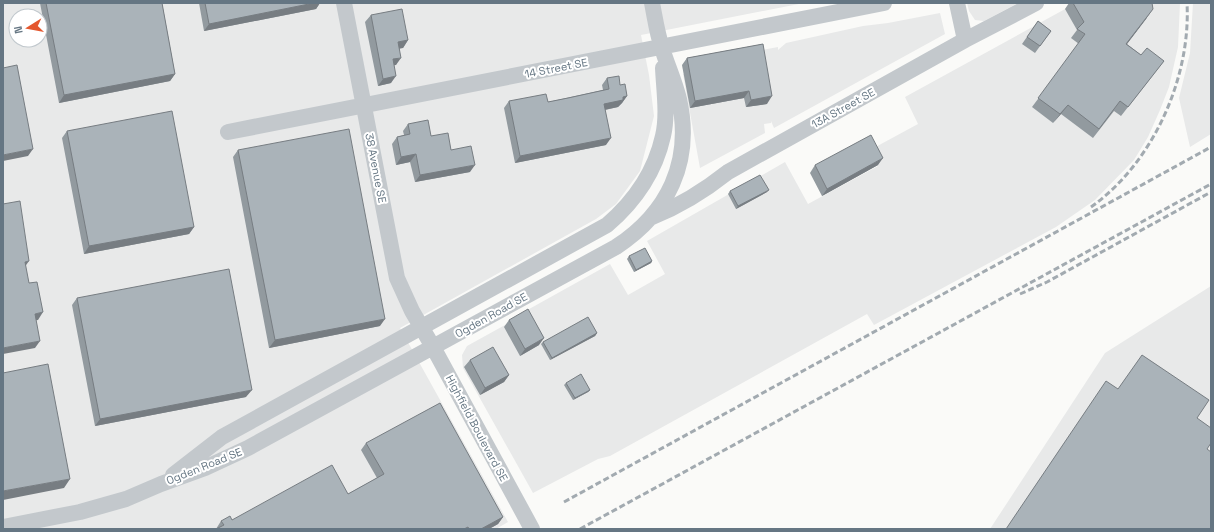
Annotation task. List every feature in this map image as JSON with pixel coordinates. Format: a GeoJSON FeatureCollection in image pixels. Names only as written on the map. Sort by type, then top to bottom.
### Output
{"type":"FeatureCollection","features":[{"type":"Feature","properties":{"kind":"street","name":"38 Avenue SE"},"geometry":{"type":"LineString","coordinates":[[344,3],[397,278],[403,294],[421,328]]}},
{"type":"Feature","properties":{"kind":"street","name":"Ogden Road SE"},"geometry":{"type":"LineString","coordinates":[[161,484],[222,437],[607,225],[623,212],[636,196],[652,170],[664,135],[665,97],[661,47],[652,3]]}},
{"type":"Feature","properties":{"kind":"street","name":"14 Street SE"},"geometry":{"type":"LineString","coordinates":[[228,132],[884,3]]}},
{"type":"Feature","properties":{"kind":"street"},"geometry":{"type":"LineString","coordinates":[[957,3],[965,40]]}},
{"type":"Feature","properties":{"kind":"street","name":"13A Street SE"},"geometry":{"type":"LineString","coordinates":[[652,217],[672,209],[707,189],[728,172],[965,40],[1036,3]]}},
{"type":"Feature","properties":{"kind":"street","name":"Ogden Road SE"},"geometry":{"type":"LineString","coordinates":[[3,527],[80,512],[118,502],[205,468],[248,448],[630,238],[652,217],[667,195],[679,167],[684,135],[679,99],[661,47]]}},
{"type":"Feature","properties":{"kind":"street","name":"Highfield Boulevard SE"},"geometry":{"type":"LineString","coordinates":[[421,328],[433,347],[532,529]]}},
{"type":"Feature","properties":{"kind":"shaded area"},"geometry":{"type":"Polygon","coordinates":[[[3,3],[804,3],[641,35],[649,75],[654,116],[640,171],[616,204],[596,219],[400,328],[508,522],[496,529],[3,529],[3,3]]]}},
{"type":"Feature","properties":{"kind":"shaded area"},"geometry":{"type":"Polygon","coordinates":[[[967,3],[1018,3],[984,21],[975,20],[969,11],[967,3]]]}},
{"type":"Feature","properties":{"kind":"shaded area"},"geometry":{"type":"Polygon","coordinates":[[[1076,3],[1180,3],[1178,47],[1169,87],[1160,110],[1148,137],[1134,160],[1095,200],[1056,227],[874,325],[867,314],[610,456],[598,459],[533,493],[463,368],[462,355],[467,346],[523,315],[522,313],[610,264],[628,295],[665,274],[647,241],[785,162],[808,204],[878,166],[870,150],[918,124],[905,97],[1076,3]]]}},
{"type":"Feature","properties":{"kind":"shaded area"},"geometry":{"type":"Polygon","coordinates":[[[1193,3],[1211,3],[1211,134],[1190,147],[1179,98],[1190,53],[1193,3]]]}},
{"type":"Feature","properties":{"kind":"shaded area"},"geometry":{"type":"Polygon","coordinates":[[[940,13],[945,34],[774,128],[771,121],[771,123],[764,124],[765,133],[700,168],[682,65],[778,47],[778,50],[786,43],[863,26],[888,23],[940,13]]]}},
{"type":"Feature","properties":{"kind":"shaded area"},"geometry":{"type":"Polygon","coordinates":[[[1211,286],[1211,529],[990,529],[1105,353],[1211,286]]]}},
{"type":"Feature","properties":{"kind":"building"},"geometry":{"type":"Polygon","coordinates":[[[46,3],[162,3],[175,74],[64,95],[46,3]]]}},
{"type":"Feature","properties":{"kind":"building"},"geometry":{"type":"Polygon","coordinates":[[[205,3],[314,3],[209,24],[205,3]]]}},
{"type":"Feature","properties":{"kind":"building"},"geometry":{"type":"Polygon","coordinates":[[[1073,3],[1152,3],[1153,9],[1126,44],[1141,55],[1147,48],[1164,61],[1128,107],[1120,101],[1099,129],[1068,105],[1060,114],[1038,98],[1085,34],[1077,29],[1084,22],[1073,3]]]}},
{"type":"Feature","properties":{"kind":"building"},"geometry":{"type":"Polygon","coordinates":[[[402,9],[408,40],[398,42],[401,58],[393,59],[396,76],[383,79],[371,15],[402,9]]]}},
{"type":"Feature","properties":{"kind":"building"},"geometry":{"type":"Polygon","coordinates":[[[1038,21],[1051,31],[1040,46],[1027,37],[1038,21]]]}},
{"type":"Feature","properties":{"kind":"building"},"geometry":{"type":"Polygon","coordinates":[[[763,44],[772,96],[751,100],[749,91],[695,101],[687,58],[763,44]]]}},
{"type":"Feature","properties":{"kind":"building"},"geometry":{"type":"Polygon","coordinates":[[[17,65],[33,149],[3,155],[3,68],[17,65]]]}},
{"type":"Feature","properties":{"kind":"building"},"geometry":{"type":"Polygon","coordinates":[[[619,76],[620,85],[625,84],[627,96],[623,97],[623,100],[604,104],[611,138],[520,156],[509,101],[546,94],[548,102],[609,89],[607,78],[619,76]]]}},
{"type":"Feature","properties":{"kind":"building"},"geometry":{"type":"Polygon","coordinates":[[[172,111],[194,227],[89,246],[67,131],[172,111]]]}},
{"type":"Feature","properties":{"kind":"building"},"geometry":{"type":"Polygon","coordinates":[[[428,120],[431,136],[448,133],[451,150],[471,146],[475,165],[420,175],[416,154],[401,157],[397,137],[410,134],[408,124],[428,120]]]}},
{"type":"Feature","properties":{"kind":"building"},"geometry":{"type":"Polygon","coordinates":[[[349,129],[385,319],[275,340],[238,150],[349,129]]]}},
{"type":"Feature","properties":{"kind":"building"},"geometry":{"type":"Polygon","coordinates":[[[871,135],[883,158],[827,189],[815,165],[871,135]]]}},
{"type":"Feature","properties":{"kind":"building"},"geometry":{"type":"Polygon","coordinates":[[[760,175],[769,190],[738,206],[730,191],[760,175]]]}},
{"type":"Feature","properties":{"kind":"building"},"geometry":{"type":"Polygon","coordinates":[[[20,201],[29,261],[25,262],[29,283],[37,282],[43,312],[35,314],[40,341],[3,348],[3,204],[20,201]]]}},
{"type":"Feature","properties":{"kind":"building"},"geometry":{"type":"Polygon","coordinates":[[[645,248],[652,261],[636,270],[629,256],[645,248]]]}},
{"type":"Feature","properties":{"kind":"building"},"geometry":{"type":"Polygon","coordinates":[[[229,269],[252,390],[100,419],[77,298],[229,269]]]}},
{"type":"Feature","properties":{"kind":"building"},"geometry":{"type":"Polygon","coordinates":[[[528,309],[544,338],[525,349],[509,320],[528,309]]]}},
{"type":"Feature","properties":{"kind":"building"},"geometry":{"type":"Polygon","coordinates":[[[588,317],[597,333],[552,358],[543,342],[588,317]]]}},
{"type":"Feature","properties":{"kind":"building"},"geometry":{"type":"Polygon","coordinates":[[[493,347],[509,375],[485,388],[470,360],[493,347]]]}},
{"type":"Feature","properties":{"kind":"building"},"geometry":{"type":"Polygon","coordinates":[[[1142,355],[1209,400],[1197,418],[1211,428],[1211,443],[1207,449],[1211,452],[1211,529],[1006,529],[1106,381],[1118,389],[1142,355]]]}},
{"type":"Feature","properties":{"kind":"building"},"geometry":{"type":"Polygon","coordinates":[[[48,364],[70,479],[3,491],[3,373],[48,364]]]}},
{"type":"Feature","properties":{"kind":"building"},"geometry":{"type":"Polygon","coordinates":[[[581,374],[590,390],[575,398],[566,383],[581,374]]]}},
{"type":"Feature","properties":{"kind":"building"},"geometry":{"type":"Polygon","coordinates":[[[440,403],[503,517],[481,529],[469,529],[468,527],[464,529],[216,529],[224,525],[221,521],[230,516],[232,520],[332,465],[348,494],[384,474],[366,443],[440,403]]]}},
{"type":"Feature","properties":{"kind":"railway"},"geometry":{"type":"LineString","coordinates":[[1091,207],[1113,189],[1133,167],[1150,143],[1164,117],[1175,89],[1182,60],[1187,31],[1187,3]]}},
{"type":"Feature","properties":{"kind":"railway"},"geometry":{"type":"LineString","coordinates":[[564,502],[1211,147]]}},
{"type":"Feature","properties":{"kind":"railway"},"geometry":{"type":"LineString","coordinates":[[580,529],[1211,184]]}},
{"type":"Feature","properties":{"kind":"railway"},"geometry":{"type":"LineString","coordinates":[[1020,294],[1047,282],[1211,192]]}}]}
